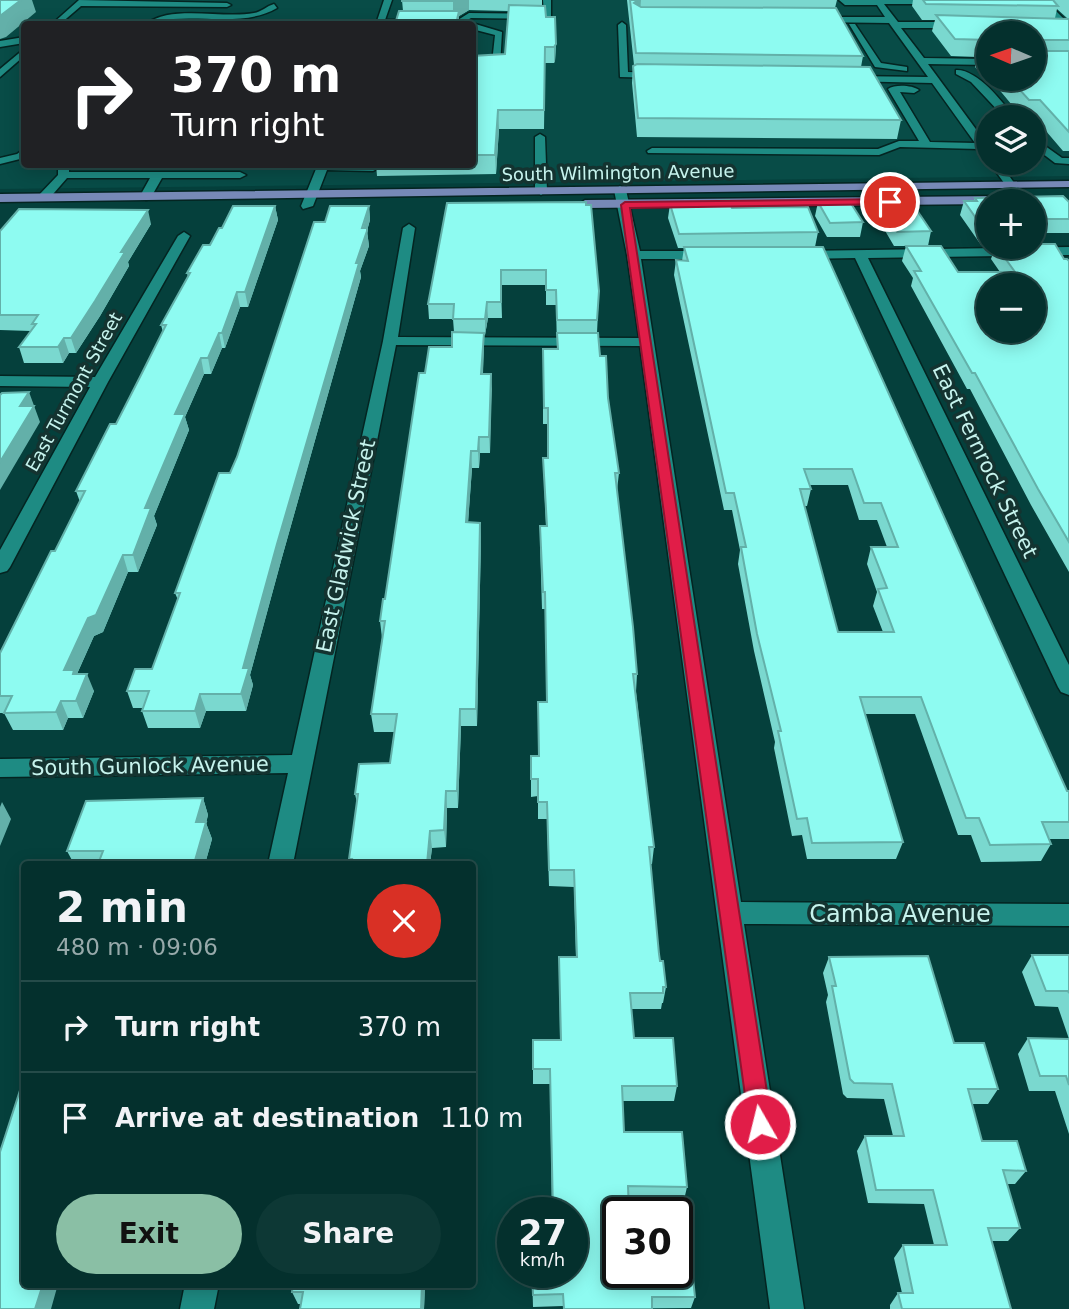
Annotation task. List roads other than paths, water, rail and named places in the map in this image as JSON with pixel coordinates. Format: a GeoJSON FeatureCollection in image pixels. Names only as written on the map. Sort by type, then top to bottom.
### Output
{"type":"FeatureCollection","features":[{"type":"Feature","properties":{"kind":"main road","name":"South Wilmington Avenue"},"geometry":{"type":"LineString","coordinates":[[571,204],[623,198],[1069,184]]}},
{"type":"Feature","properties":{"kind":"main road","name":"South Wilmington Avenue"},"geometry":{"type":"LineString","coordinates":[[0,198],[541,191],[623,198],[976,200]]}},
{"type":"Feature","properties":{"kind":"main road","name":"South Wilmington Avenue"},"geometry":{"type":"LineString","coordinates":[[0,211],[557,204]]}},
{"type":"Feature","properties":{"kind":"street"},"geometry":{"type":"LineString","coordinates":[[382,21],[388,0]]}},
{"type":"Feature","properties":{"kind":"street"},"geometry":{"type":"LineString","coordinates":[[463,21],[470,11],[548,17],[547,0]]}},
{"type":"Feature","properties":{"kind":"street"},"geometry":{"type":"LineString","coordinates":[[844,0],[845,3],[888,15],[927,33],[932,25],[971,25]]}},
{"type":"Feature","properties":{"kind":"street"},"geometry":{"type":"LineString","coordinates":[[1041,0],[1068,28]]}},
{"type":"Feature","properties":{"kind":"street"},"geometry":{"type":"LineString","coordinates":[[60,21],[82,2],[233,4]]}},
{"type":"Feature","properties":{"kind":"street"},"geometry":{"type":"LineString","coordinates":[[811,20],[888,15],[956,2]]}},
{"type":"Feature","properties":{"kind":"street"},"geometry":{"type":"LineString","coordinates":[[251,6],[276,3]]}},
{"type":"Feature","properties":{"kind":"street"},"geometry":{"type":"LineString","coordinates":[[159,21],[171,17],[259,15],[276,3]]}},
{"type":"Feature","properties":{"kind":"street"},"geometry":{"type":"LineString","coordinates":[[830,12],[888,15]]}},
{"type":"Feature","properties":{"kind":"street"},"geometry":{"type":"LineString","coordinates":[[888,15],[853,27],[878,65],[928,71]]}},
{"type":"Feature","properties":{"kind":"street"},"geometry":{"type":"LineString","coordinates":[[888,15],[976,139]]}},
{"type":"Feature","properties":{"kind":"street"},"geometry":{"type":"LineString","coordinates":[[622,25],[623,75],[677,76]]}},
{"type":"Feature","properties":{"kind":"street"},"geometry":{"type":"LineString","coordinates":[[1049,26],[1068,28]]}},
{"type":"Feature","properties":{"kind":"street"},"geometry":{"type":"LineString","coordinates":[[476,27],[499,34],[500,40],[497,64],[476,67]]}},
{"type":"Feature","properties":{"kind":"street"},"geometry":{"type":"LineString","coordinates":[[0,44],[21,40]]}},
{"type":"Feature","properties":{"kind":"street"},"geometry":{"type":"LineString","coordinates":[[0,74],[21,56]]}},
{"type":"Feature","properties":{"kind":"street"},"geometry":{"type":"LineString","coordinates":[[838,79],[882,79],[976,64]]}},
{"type":"Feature","properties":{"kind":"street"},"geometry":{"type":"LineString","coordinates":[[959,67],[998,105]]}},
{"type":"Feature","properties":{"kind":"street"},"geometry":{"type":"LineString","coordinates":[[882,79],[880,72],[896,69]]}},
{"type":"Feature","properties":{"kind":"street"},"geometry":{"type":"LineString","coordinates":[[0,74],[12,75]]}},
{"type":"Feature","properties":{"kind":"street"},"geometry":{"type":"LineString","coordinates":[[926,145],[893,89],[941,90]]}},
{"type":"Feature","properties":{"kind":"street"},"geometry":{"type":"LineString","coordinates":[[540,137],[541,191]]}},
{"type":"Feature","properties":{"kind":"street"},"geometry":{"type":"LineString","coordinates":[[652,151],[879,152],[899,144],[976,150]]}},
{"type":"Feature","properties":{"kind":"street"},"geometry":{"type":"LineString","coordinates":[[1046,151],[1059,161],[1069,161]]}},
{"type":"Feature","properties":{"kind":"street"},"geometry":{"type":"LineString","coordinates":[[0,161],[21,156]]}},
{"type":"Feature","properties":{"kind":"street"},"geometry":{"type":"LineString","coordinates":[[307,206],[322,168]]}},
{"type":"Feature","properties":{"kind":"street"},"geometry":{"type":"LineString","coordinates":[[43,198],[64,170],[158,175],[240,175]]}},
{"type":"Feature","properties":{"kind":"street"},"geometry":{"type":"LineString","coordinates":[[146,196],[158,175]]}},
{"type":"Feature","properties":{"kind":"street"},"geometry":{"type":"LineString","coordinates":[[1003,175],[1016,189]]}},
{"type":"Feature","properties":{"kind":"street"},"geometry":{"type":"LineString","coordinates":[[623,198],[647,342],[787,1309]]}},
{"type":"Feature","properties":{"kind":"street","name":"East Gladwick Street"},"geometry":{"type":"LineString","coordinates":[[282,861],[390,341],[409,228]]}},
{"type":"Feature","properties":{"kind":"street","name":"East Turmont Street"},"geometry":{"type":"LineString","coordinates":[[0,567],[9,536],[184,236]]}},
{"type":"Feature","properties":{"kind":"street"},"geometry":{"type":"LineString","coordinates":[[793,255],[1069,251]]}},
{"type":"Feature","properties":{"kind":"street"},"geometry":{"type":"LineString","coordinates":[[634,254],[727,255]]}},
{"type":"Feature","properties":{"kind":"street","name":"East Fernrock Street"},"geometry":{"type":"LineString","coordinates":[[859,255],[1069,687]]}},
{"type":"Feature","properties":{"kind":"street"},"geometry":{"type":"LineString","coordinates":[[390,341],[647,342]]}},
{"type":"Feature","properties":{"kind":"street"},"geometry":{"type":"LineString","coordinates":[[0,381],[100,382]]}},
{"type":"Feature","properties":{"kind":"street","name":"South Gunlock Avenue"},"geometry":{"type":"LineString","coordinates":[[0,768],[300,764]]}},
{"type":"Feature","properties":{"kind":"street","name":"Camba Avenue"},"geometry":{"type":"LineString","coordinates":[[730,913],[1069,915]]}},
{"type":"Feature","properties":{"kind":"street"},"geometry":{"type":"LineString","coordinates":[[197,1309],[201,1288]]}}]}
